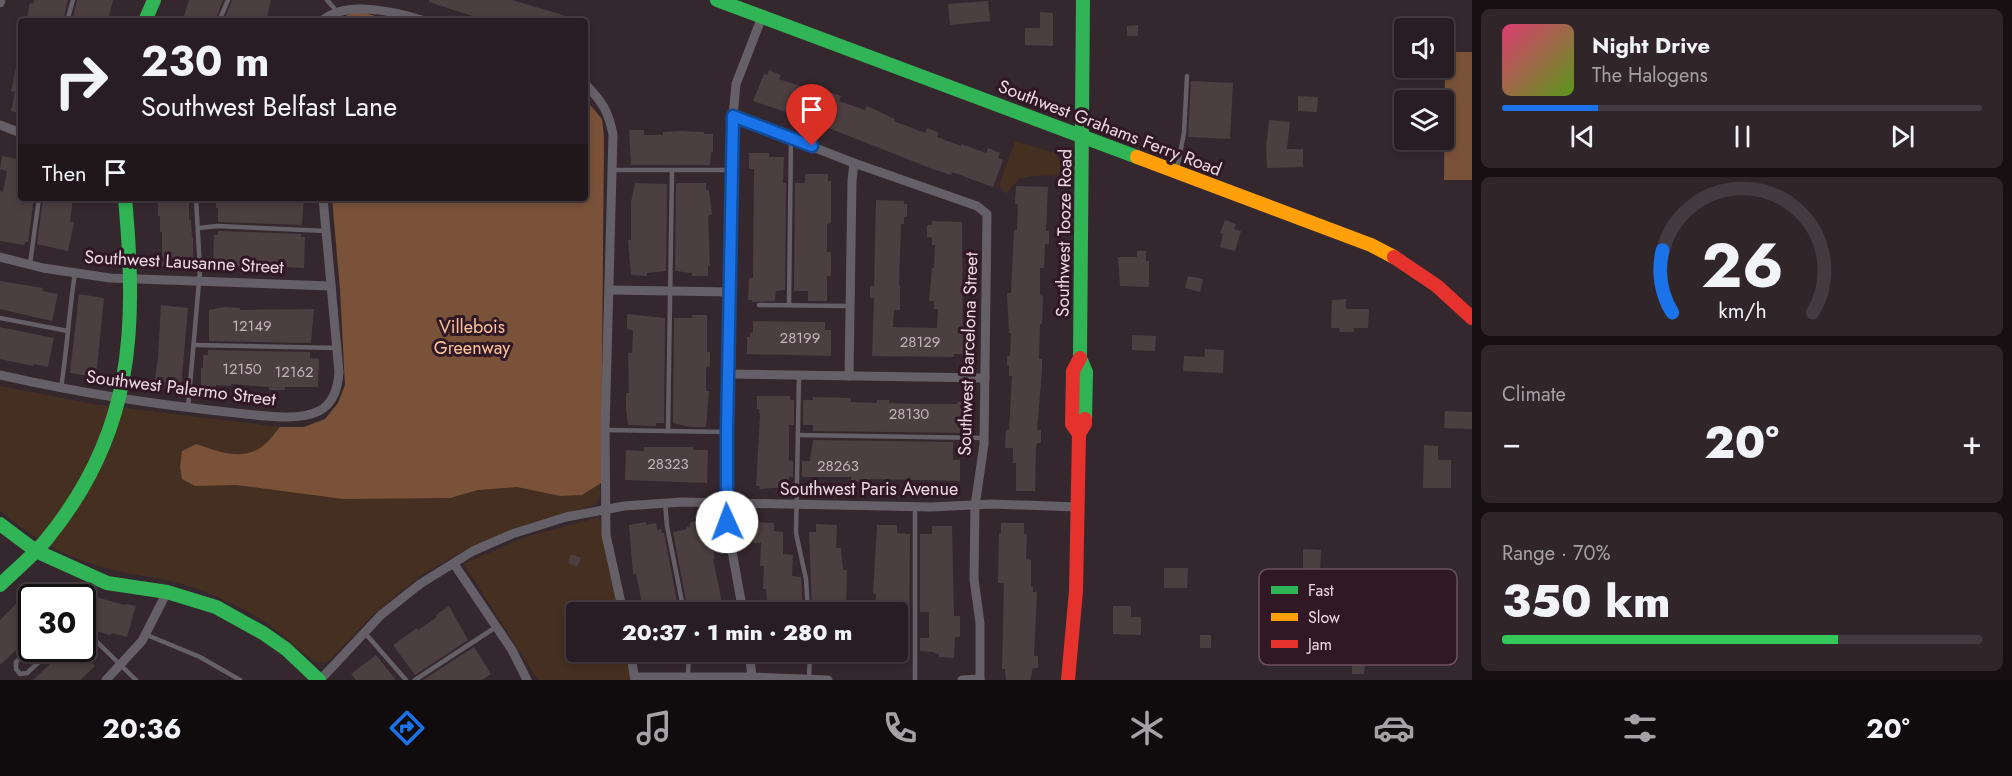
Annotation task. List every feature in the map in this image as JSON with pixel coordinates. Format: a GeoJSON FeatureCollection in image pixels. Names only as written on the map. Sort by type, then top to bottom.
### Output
{"type":"FeatureCollection","features":[{"type":"Feature","properties":{"kind":"main road"},"geometry":{"type":"LineString","coordinates":[[146,18],[153,0]]}},
{"type":"Feature","properties":{"kind":"main road","name":"Southwest Grahams Ferry Road"},"geometry":{"type":"LineString","coordinates":[[717,0],[1356,239],[1396,256],[1428,277],[1472,318]]}},
{"type":"Feature","properties":{"kind":"main road","name":"Southwest Tooze Road"},"geometry":{"type":"LineString","coordinates":[[1068,680],[1076,591],[1079,434],[1085,424],[1086,372],[1080,358],[1083,0]]}},
{"type":"Feature","properties":{"kind":"main road"},"geometry":{"type":"LineString","coordinates":[[0,585],[36,550],[71,508],[90,477],[109,436],[127,368],[131,333],[131,253],[125,201]]}},
{"type":"Feature","properties":{"kind":"main road"},"geometry":{"type":"LineString","coordinates":[[0,524],[36,550],[107,583],[167,592],[216,607],[264,633],[320,680]]}},
{"type":"Feature","properties":{"kind":"street"},"geometry":{"type":"LineString","coordinates":[[324,18],[331,4],[359,1],[415,18]]}},
{"type":"Feature","properties":{"kind":"street"},"geometry":{"type":"LineString","coordinates":[[741,602],[728,529],[726,503],[733,116],[736,84],[762,17]]}},
{"type":"Feature","properties":{"kind":"street"},"geometry":{"type":"LineString","coordinates":[[588,87],[604,106],[613,135],[605,508],[608,550],[621,602]]}},
{"type":"Feature","properties":{"kind":"street"},"geometry":{"type":"LineString","coordinates":[[733,116],[854,163],[849,376]]}},
{"type":"Feature","properties":{"kind":"street"},"geometry":{"type":"LineString","coordinates":[[0,125],[18,132]]}},
{"type":"Feature","properties":{"kind":"street","name":"Southwest Barcelona Street"},"geometry":{"type":"LineString","coordinates":[[854,163],[984,210],[987,214],[984,438],[975,506],[974,579],[980,623],[980,679]]}},
{"type":"Feature","properties":{"kind":"street","name":"Southwest Palermo Street"},"geometry":{"type":"LineString","coordinates":[[0,375],[120,399],[188,408],[280,417],[318,411],[331,399],[338,386],[339,372],[323,201]]}},
{"type":"Feature","properties":{"kind":"street","name":"Southwest Lausanne Street"},"geometry":{"type":"LineString","coordinates":[[0,257],[75,273],[132,279],[331,286]]}},
{"type":"Feature","properties":{"kind":"street"},"geometry":{"type":"LineString","coordinates":[[610,290],[731,292]]}},
{"type":"Feature","properties":{"kind":"street"},"geometry":{"type":"LineString","coordinates":[[728,374],[985,378]]}},
{"type":"Feature","properties":{"kind":"street","name":"Southwest Paris Avenue"},"geometry":{"type":"LineString","coordinates":[[320,680],[381,615],[473,551],[512,534],[566,517],[605,508],[665,502],[915,507],[992,504],[1078,507]]}},
{"type":"Feature","properties":{"kind":"street"},"geometry":{"type":"LineString","coordinates":[[454,564],[512,650],[527,680]]}},
{"type":"Feature","properties":{"kind":"street"},"geometry":{"type":"LineString","coordinates":[[106,680],[147,635],[167,592]]}},
{"type":"Feature","properties":{"kind":"street"},"geometry":{"type":"LineString","coordinates":[[632,662],[635,679],[752,677],[828,680]]}},
{"type":"Feature","properties":{"kind":"street"},"geometry":{"type":"LineString","coordinates":[[750,662],[752,677]]}},
{"type":"Feature","properties":{"kind":"street"},"geometry":{"type":"LineString","coordinates":[[962,680],[980,679]]}},
{"type":"Feature","properties":{"kind":"lane"},"geometry":{"type":"LineString","coordinates":[[69,18],[72,0]]}},
{"type":"Feature","properties":{"kind":"lane"},"geometry":{"type":"LineString","coordinates":[[220,18],[228,0]]}},
{"type":"Feature","properties":{"kind":"lane"},"geometry":{"type":"LineString","coordinates":[[1177,172],[1184,133],[1187,76]]}},
{"type":"Feature","properties":{"kind":"lane"},"geometry":{"type":"LineString","coordinates":[[789,305],[791,138]]}},
{"type":"Feature","properties":{"kind":"lane"},"geometry":{"type":"LineString","coordinates":[[612,170],[732,170]]}},
{"type":"Feature","properties":{"kind":"lane"},"geometry":{"type":"LineString","coordinates":[[668,431],[672,170]]}},
{"type":"Feature","properties":{"kind":"lane"},"geometry":{"type":"LineString","coordinates":[[29,265],[39,201]]}},
{"type":"Feature","properties":{"kind":"lane"},"geometry":{"type":"LineString","coordinates":[[188,408],[200,270],[196,201]]}},
{"type":"Feature","properties":{"kind":"lane"},"geometry":{"type":"LineString","coordinates":[[199,228],[217,226],[326,231]]}},
{"type":"Feature","properties":{"kind":"lane"},"geometry":{"type":"LineString","coordinates":[[61,388],[75,273]]}},
{"type":"Feature","properties":{"kind":"lane"},"geometry":{"type":"LineString","coordinates":[[759,305],[850,306]]}},
{"type":"Feature","properties":{"kind":"lane"},"geometry":{"type":"LineString","coordinates":[[0,318],[68,331]]}},
{"type":"Feature","properties":{"kind":"lane"},"geometry":{"type":"LineString","coordinates":[[195,345],[337,348]]}},
{"type":"Feature","properties":{"kind":"lane"},"geometry":{"type":"LineString","coordinates":[[799,375],[796,533],[806,579],[807,602]]}},
{"type":"Feature","properties":{"kind":"lane"},"geometry":{"type":"LineString","coordinates":[[605,430],[727,432]]}},
{"type":"Feature","properties":{"kind":"lane"},"geometry":{"type":"LineString","coordinates":[[798,435],[984,438]]}},
{"type":"Feature","properties":{"kind":"lane"},"geometry":{"type":"LineString","coordinates":[[665,502],[667,526],[682,602]]}},
{"type":"Feature","properties":{"kind":"lane"},"geometry":{"type":"LineString","coordinates":[[915,507],[915,680]]}},
{"type":"Feature","properties":{"kind":"lane"},"geometry":{"type":"LineString","coordinates":[[415,680],[496,627]]}},
{"type":"Feature","properties":{"kind":"lane"},"geometry":{"type":"LineString","coordinates":[[365,633],[406,680]]}},
{"type":"Feature","properties":{"kind":"lane"},"geometry":{"type":"LineString","coordinates":[[147,635],[200,657],[240,680]]}},
{"type":"Feature","properties":{"kind":"lane"},"geometry":{"type":"LineString","coordinates":[[96,641],[136,680]]}},
{"type":"Feature","properties":{"kind":"lane"},"geometry":{"type":"LineString","coordinates":[[18,660],[16,669],[20,674],[27,673],[39,662]]}},
{"type":"Feature","properties":{"kind":"lane"},"geometry":{"type":"LineString","coordinates":[[688,662],[688,677]]}},
{"type":"Feature","properties":{"kind":"lane"},"geometry":{"type":"LineString","coordinates":[[809,679],[810,662]]}},
{"type":"Feature","properties":{"kind":"green space"},"geometry":{"type":"Polygon","coordinates":[[[363,12],[381,18],[342,18],[351,13],[363,12]]]}},
{"type":"Feature","properties":{"kind":"green space"},"geometry":{"type":"Polygon","coordinates":[[[1454,52],[1472,52],[1472,180],[1444,180],[1444,150],[1454,150],[1454,90],[1445,90],[1445,78],[1454,78],[1454,52]]]}},
{"type":"Feature","properties":{"kind":"green space","name":"Villebois Greenway"},"geometry":{"type":"Polygon","coordinates":[[[588,103],[602,119],[604,137],[600,496],[596,505],[543,519],[506,532],[463,551],[425,573],[372,616],[325,663],[314,662],[268,624],[225,600],[189,586],[105,568],[73,557],[42,541],[0,511],[0,386],[93,404],[280,427],[304,427],[325,419],[338,403],[345,385],[332,201],[588,201],[588,103]]]}},
{"type":"Feature","properties":{"kind":"green space"},"geometry":{"type":"Polygon","coordinates":[[[588,103],[602,119],[604,137],[601,483],[582,495],[560,496],[517,487],[478,490],[450,498],[343,499],[236,485],[195,486],[182,479],[180,467],[182,451],[196,444],[228,454],[245,454],[266,444],[280,427],[304,427],[325,419],[338,403],[345,385],[332,201],[588,201],[588,103]]]}},
{"type":"Feature","properties":{"kind":"green space"},"geometry":{"type":"Polygon","coordinates":[[[1015,141],[1055,153],[1065,175],[1019,179],[1006,194],[999,186],[1015,141]]]}},
{"type":"Feature","properties":{"kind":"green space"},"geometry":{"type":"Polygon","coordinates":[[[599,517],[618,602],[566,602],[566,662],[628,662],[632,680],[538,680],[464,564],[522,538],[599,517]]]}},
{"type":"Feature","properties":{"kind":"building"},"geometry":{"type":"Polygon","coordinates":[[[34,0],[68,0],[64,18],[27,17],[30,3],[33,4],[34,0]]]}},
{"type":"Feature","properties":{"kind":"building"},"geometry":{"type":"Polygon","coordinates":[[[77,0],[113,0],[109,18],[73,18],[77,0]]]}},
{"type":"Feature","properties":{"kind":"building"},"geometry":{"type":"Polygon","coordinates":[[[189,0],[223,0],[216,18],[183,18],[189,0]]]}},
{"type":"Feature","properties":{"kind":"building"},"geometry":{"type":"Polygon","coordinates":[[[232,0],[271,0],[267,18],[225,18],[232,0]]]}},
{"type":"Feature","properties":{"kind":"building"},"geometry":{"type":"Polygon","coordinates":[[[429,0],[512,0],[573,18],[479,18],[429,2],[429,0]]]}},
{"type":"Feature","properties":{"kind":"building"},"geometry":{"type":"Polygon","coordinates":[[[988,1],[990,21],[950,25],[948,4],[988,1]]]}},
{"type":"Feature","properties":{"kind":"building"},"geometry":{"type":"Polygon","coordinates":[[[1040,12],[1053,13],[1053,46],[1025,45],[1025,28],[1040,28],[1040,12]]]}},
{"type":"Feature","properties":{"kind":"building"},"geometry":{"type":"Polygon","coordinates":[[[1138,25],[1138,36],[1127,36],[1127,26],[1138,25]]]}},
{"type":"Feature","properties":{"kind":"building"},"geometry":{"type":"Polygon","coordinates":[[[17,63],[18,113],[11,111],[15,92],[11,91],[17,63]]]}},
{"type":"Feature","properties":{"kind":"building"},"geometry":{"type":"Polygon","coordinates":[[[769,70],[781,75],[779,79],[841,96],[839,101],[865,110],[867,106],[895,119],[894,121],[925,133],[927,128],[939,133],[937,137],[961,146],[961,144],[986,153],[988,148],[1000,153],[998,158],[1003,160],[993,187],[952,172],[951,175],[930,168],[801,117],[753,101],[764,74],[767,75],[769,70]]]}},
{"type":"Feature","properties":{"kind":"building"},"geometry":{"type":"Polygon","coordinates":[[[1191,81],[1233,83],[1230,139],[1188,137],[1191,81]]]}},
{"type":"Feature","properties":{"kind":"building"},"geometry":{"type":"Polygon","coordinates":[[[1298,96],[1318,97],[1317,112],[1298,111],[1298,96]]]}},
{"type":"Feature","properties":{"kind":"building"},"geometry":{"type":"Polygon","coordinates":[[[1269,120],[1290,122],[1287,149],[1303,149],[1303,167],[1267,168],[1266,148],[1269,120]]]}},
{"type":"Feature","properties":{"kind":"building"},"geometry":{"type":"Polygon","coordinates":[[[629,130],[644,130],[644,135],[663,135],[663,132],[681,131],[713,134],[710,165],[631,165],[629,130]]]}},
{"type":"Feature","properties":{"kind":"building"},"geometry":{"type":"Polygon","coordinates":[[[749,153],[769,153],[769,157],[784,157],[783,183],[786,183],[785,290],[776,291],[775,301],[752,302],[748,300],[749,278],[753,278],[754,169],[749,169],[749,153]]]}},
{"type":"Feature","properties":{"kind":"building"},"geometry":{"type":"Polygon","coordinates":[[[2,156],[18,159],[18,201],[34,201],[28,242],[24,245],[0,241],[0,191],[3,192],[7,171],[0,169],[2,156]]]}},
{"type":"Feature","properties":{"kind":"building"},"geometry":{"type":"Polygon","coordinates":[[[805,174],[828,174],[828,181],[831,181],[831,223],[827,224],[827,252],[831,252],[831,276],[827,276],[827,301],[808,301],[808,291],[794,291],[795,183],[805,183],[805,174]]]}},
{"type":"Feature","properties":{"kind":"building"},"geometry":{"type":"Polygon","coordinates":[[[635,183],[667,184],[666,271],[647,273],[647,276],[631,275],[628,240],[631,240],[631,202],[635,183]]]}},
{"type":"Feature","properties":{"kind":"building"},"geometry":{"type":"Polygon","coordinates":[[[706,183],[706,190],[709,190],[712,214],[708,216],[710,266],[708,266],[708,276],[692,276],[692,273],[675,271],[676,184],[706,183]]]}},
{"type":"Feature","properties":{"kind":"building"},"geometry":{"type":"Polygon","coordinates":[[[1016,186],[1048,187],[1046,231],[1049,231],[1049,244],[1045,244],[1044,268],[1040,268],[1040,295],[1043,296],[1039,359],[1042,359],[1042,371],[1037,430],[1041,430],[1041,443],[1037,443],[1036,448],[1035,491],[1016,491],[1016,463],[1013,463],[1013,448],[1005,448],[1006,430],[1009,430],[1012,376],[1009,376],[1009,365],[1007,365],[1007,356],[1010,356],[1011,333],[1009,333],[1007,293],[1011,293],[1014,230],[1017,230],[1016,186]]]}},
{"type":"Feature","properties":{"kind":"building"},"geometry":{"type":"Polygon","coordinates":[[[876,200],[904,201],[904,204],[907,204],[907,217],[904,217],[904,224],[901,224],[900,310],[894,310],[893,327],[937,328],[938,309],[934,309],[934,301],[929,301],[935,245],[932,245],[932,238],[927,237],[927,225],[932,225],[932,221],[962,222],[963,354],[954,354],[954,357],[872,356],[874,298],[870,298],[870,286],[874,286],[876,200]]]}},
{"type":"Feature","properties":{"kind":"building"},"geometry":{"type":"Polygon","coordinates":[[[43,201],[73,201],[70,222],[74,222],[68,251],[37,244],[43,201]]]}},
{"type":"Feature","properties":{"kind":"building"},"geometry":{"type":"Polygon","coordinates":[[[158,201],[189,202],[193,265],[188,265],[188,268],[162,266],[162,232],[160,232],[160,216],[158,216],[158,201]]]}},
{"type":"Feature","properties":{"kind":"building"},"geometry":{"type":"Polygon","coordinates":[[[216,201],[304,201],[302,225],[218,222],[218,208],[216,208],[216,201]]]}},
{"type":"Feature","properties":{"kind":"building"},"geometry":{"type":"Polygon","coordinates":[[[1225,220],[1236,224],[1234,229],[1241,231],[1235,251],[1220,247],[1223,234],[1220,233],[1225,220]]]}},
{"type":"Feature","properties":{"kind":"building"},"geometry":{"type":"Polygon","coordinates":[[[218,231],[301,234],[301,237],[305,237],[304,268],[283,267],[283,271],[213,266],[214,235],[218,235],[218,231]]]}},
{"type":"Feature","properties":{"kind":"building"},"geometry":{"type":"Polygon","coordinates":[[[1137,251],[1146,251],[1146,261],[1149,261],[1149,287],[1120,286],[1118,257],[1137,257],[1137,251]]]}},
{"type":"Feature","properties":{"kind":"building"},"geometry":{"type":"Polygon","coordinates":[[[1188,276],[1203,279],[1200,292],[1185,288],[1188,276]]]}},
{"type":"Feature","properties":{"kind":"building"},"geometry":{"type":"Polygon","coordinates":[[[0,281],[43,288],[42,291],[58,294],[52,321],[0,309],[0,281]]]}},
{"type":"Feature","properties":{"kind":"building"},"geometry":{"type":"Polygon","coordinates":[[[79,294],[104,298],[96,377],[70,373],[79,294]]]}},
{"type":"Feature","properties":{"kind":"building"},"geometry":{"type":"Polygon","coordinates":[[[1346,299],[1346,309],[1369,309],[1368,328],[1354,328],[1354,332],[1340,332],[1339,328],[1331,328],[1332,300],[1346,299]]]}},
{"type":"Feature","properties":{"kind":"building"},"geometry":{"type":"Polygon","coordinates":[[[161,305],[188,308],[181,388],[154,385],[161,305]]]}},
{"type":"Feature","properties":{"kind":"building"},"geometry":{"type":"Polygon","coordinates":[[[224,307],[240,308],[240,310],[314,309],[311,343],[209,341],[209,310],[224,307]]]}},
{"type":"Feature","properties":{"kind":"building"},"geometry":{"type":"Polygon","coordinates":[[[627,314],[665,318],[664,423],[656,423],[656,426],[628,425],[626,393],[629,393],[628,353],[632,353],[633,332],[627,329],[627,314]]]}},
{"type":"Feature","properties":{"kind":"building"},"geometry":{"type":"Polygon","coordinates":[[[692,315],[707,315],[707,352],[710,352],[710,367],[707,366],[706,369],[706,391],[709,391],[706,427],[690,427],[673,423],[674,318],[692,318],[692,315]]]}},
{"type":"Feature","properties":{"kind":"building"},"geometry":{"type":"Polygon","coordinates":[[[753,321],[825,322],[825,330],[831,330],[831,356],[747,354],[747,337],[750,337],[750,333],[753,332],[753,321]]]}},
{"type":"Feature","properties":{"kind":"building"},"geometry":{"type":"Polygon","coordinates":[[[0,327],[54,338],[48,367],[0,359],[0,327]]]}},
{"type":"Feature","properties":{"kind":"building"},"geometry":{"type":"Polygon","coordinates":[[[1132,335],[1156,336],[1155,351],[1132,350],[1132,335]]]}},
{"type":"Feature","properties":{"kind":"building"},"geometry":{"type":"Polygon","coordinates":[[[1205,349],[1224,350],[1223,373],[1183,371],[1184,356],[1205,357],[1205,349]]]}},
{"type":"Feature","properties":{"kind":"building"},"geometry":{"type":"Polygon","coordinates":[[[208,350],[310,352],[310,358],[319,359],[318,387],[285,387],[285,390],[269,390],[269,387],[231,384],[231,386],[216,385],[216,391],[201,390],[203,355],[208,355],[208,350]]]}},
{"type":"Feature","properties":{"kind":"building"},"geometry":{"type":"Polygon","coordinates":[[[757,396],[790,396],[790,400],[794,400],[794,425],[789,425],[789,460],[793,461],[793,477],[789,477],[789,487],[759,489],[760,486],[756,486],[760,416],[759,409],[757,409],[757,396]]]}},
{"type":"Feature","properties":{"kind":"building"},"geometry":{"type":"Polygon","coordinates":[[[813,397],[851,398],[851,402],[877,403],[877,400],[889,400],[889,403],[920,404],[965,402],[965,433],[813,431],[813,425],[803,425],[803,400],[813,400],[813,397]]]}},
{"type":"Feature","properties":{"kind":"building"},"geometry":{"type":"Polygon","coordinates":[[[1445,411],[1472,412],[1472,429],[1444,428],[1445,411]]]}},
{"type":"Feature","properties":{"kind":"building"},"geometry":{"type":"Polygon","coordinates":[[[813,440],[953,442],[953,460],[960,460],[960,481],[870,479],[869,482],[851,482],[851,477],[802,477],[802,461],[810,461],[813,440]]]}},
{"type":"Feature","properties":{"kind":"building"},"geometry":{"type":"Polygon","coordinates":[[[1424,445],[1438,446],[1438,460],[1451,460],[1451,488],[1423,488],[1424,445]]]}},
{"type":"Feature","properties":{"kind":"building"},"geometry":{"type":"Polygon","coordinates":[[[644,447],[693,447],[693,450],[708,450],[707,483],[625,480],[626,450],[644,451],[644,447]]]}},
{"type":"Feature","properties":{"kind":"building"},"geometry":{"type":"Polygon","coordinates":[[[706,520],[710,540],[712,540],[715,559],[713,559],[722,602],[686,602],[673,532],[687,529],[690,522],[706,520]]]}},
{"type":"Feature","properties":{"kind":"building"},"geometry":{"type":"Polygon","coordinates":[[[753,522],[774,523],[774,531],[783,532],[783,554],[793,555],[792,576],[801,577],[802,602],[767,602],[766,589],[763,589],[764,566],[760,566],[761,543],[753,543],[753,522]]]}},
{"type":"Feature","properties":{"kind":"building"},"geometry":{"type":"Polygon","coordinates":[[[656,523],[657,530],[661,529],[664,533],[677,602],[642,602],[636,574],[633,574],[629,525],[656,523]]]}},
{"type":"Feature","properties":{"kind":"building"},"geometry":{"type":"Polygon","coordinates":[[[1001,523],[1024,523],[1024,534],[1027,534],[1026,559],[1031,560],[1031,587],[1033,587],[1033,592],[1037,592],[1034,656],[1038,656],[1038,668],[1033,668],[1030,680],[1006,680],[1005,669],[1002,669],[1004,583],[998,583],[1001,523]]]}},
{"type":"Feature","properties":{"kind":"building"},"geometry":{"type":"Polygon","coordinates":[[[816,524],[837,525],[836,548],[841,548],[843,570],[847,570],[846,602],[812,602],[809,532],[816,532],[816,524]]]}},
{"type":"Feature","properties":{"kind":"building"},"geometry":{"type":"Polygon","coordinates":[[[877,525],[897,525],[897,533],[910,534],[910,651],[908,651],[908,602],[876,602],[876,594],[873,594],[877,525]]]}},
{"type":"Feature","properties":{"kind":"building"},"geometry":{"type":"Polygon","coordinates":[[[932,526],[952,526],[954,616],[960,616],[960,637],[955,637],[954,658],[939,657],[939,654],[934,652],[920,651],[920,638],[929,638],[929,612],[920,612],[920,534],[932,534],[932,526]]]}},
{"type":"Feature","properties":{"kind":"building"},"geometry":{"type":"Polygon","coordinates":[[[1303,549],[1321,550],[1320,569],[1303,569],[1303,549]]]}},
{"type":"Feature","properties":{"kind":"building"},"geometry":{"type":"Polygon","coordinates":[[[571,554],[581,558],[577,567],[568,563],[571,554]]]}},
{"type":"Feature","properties":{"kind":"building"},"geometry":{"type":"Polygon","coordinates":[[[1164,568],[1188,568],[1187,588],[1164,588],[1164,568]]]}},
{"type":"Feature","properties":{"kind":"building"},"geometry":{"type":"Polygon","coordinates":[[[96,597],[136,606],[127,637],[112,633],[110,635],[96,631],[96,597]]]}},
{"type":"Feature","properties":{"kind":"building"},"geometry":{"type":"Polygon","coordinates":[[[18,602],[18,648],[0,665],[0,620],[18,602]]]}},
{"type":"Feature","properties":{"kind":"building"},"geometry":{"type":"Polygon","coordinates":[[[449,606],[468,640],[415,675],[393,645],[437,617],[436,615],[449,606]]]}},
{"type":"Feature","properties":{"kind":"building"},"geometry":{"type":"Polygon","coordinates":[[[1113,606],[1131,606],[1131,617],[1141,617],[1141,635],[1113,634],[1113,606]]]}},
{"type":"Feature","properties":{"kind":"building"},"geometry":{"type":"Polygon","coordinates":[[[1200,635],[1211,635],[1211,648],[1200,648],[1200,635]]]}},
{"type":"Feature","properties":{"kind":"building"},"geometry":{"type":"Polygon","coordinates":[[[474,647],[491,674],[482,680],[423,680],[474,647]]]}},
{"type":"Feature","properties":{"kind":"building"},"geometry":{"type":"Polygon","coordinates":[[[376,655],[396,680],[356,680],[351,674],[376,655]]]}},
{"type":"Feature","properties":{"kind":"building"},"geometry":{"type":"Polygon","coordinates":[[[52,662],[91,662],[95,666],[80,680],[33,680],[52,662]]]}},
{"type":"Feature","properties":{"kind":"building"},"geometry":{"type":"Polygon","coordinates":[[[1352,665],[1365,665],[1364,674],[1352,674],[1352,665]]]}},
{"type":"Feature","properties":{"kind":"traffic: fast"},"geometry":{"type":"LineString","coordinates":[[146,18],[154,0]]}},
{"type":"Feature","properties":{"kind":"traffic: fast"},"geometry":{"type":"LineString","coordinates":[[717,0],[1137,157]]}},
{"type":"Feature","properties":{"kind":"traffic: fast"},"geometry":{"type":"LineString","coordinates":[[1083,0],[1080,358],[1086,372],[1085,419]]}},
{"type":"Feature","properties":{"kind":"traffic: fast"},"geometry":{"type":"LineString","coordinates":[[0,585],[41,546],[75,500],[97,460],[113,420],[123,378],[128,336],[130,292],[125,201]]}},
{"type":"Feature","properties":{"kind":"traffic: fast"},"geometry":{"type":"LineString","coordinates":[[0,524],[36,551],[107,583],[167,592],[216,607],[263,633],[286,649],[319,680]]}},
{"type":"Feature","properties":{"kind":"traffic: slow"},"geometry":{"type":"LineString","coordinates":[[1137,157],[1371,245],[1394,257]]}},
{"type":"Feature","properties":{"kind":"traffic: jam"},"geometry":{"type":"LineString","coordinates":[[1394,257],[1437,286],[1472,318]]}},
{"type":"Feature","properties":{"kind":"traffic: jam"},"geometry":{"type":"LineString","coordinates":[[1079,434],[1072,424],[1073,371],[1080,358]]}},
{"type":"Feature","properties":{"kind":"traffic: jam"},"geometry":{"type":"LineString","coordinates":[[1068,680],[1076,591],[1079,434],[1085,424],[1085,419]]}},
{"type":"Feature","properties":{"kind":"route"},"geometry":{"type":"LineString","coordinates":[[727,522],[733,116],[812,146]]}}]}
